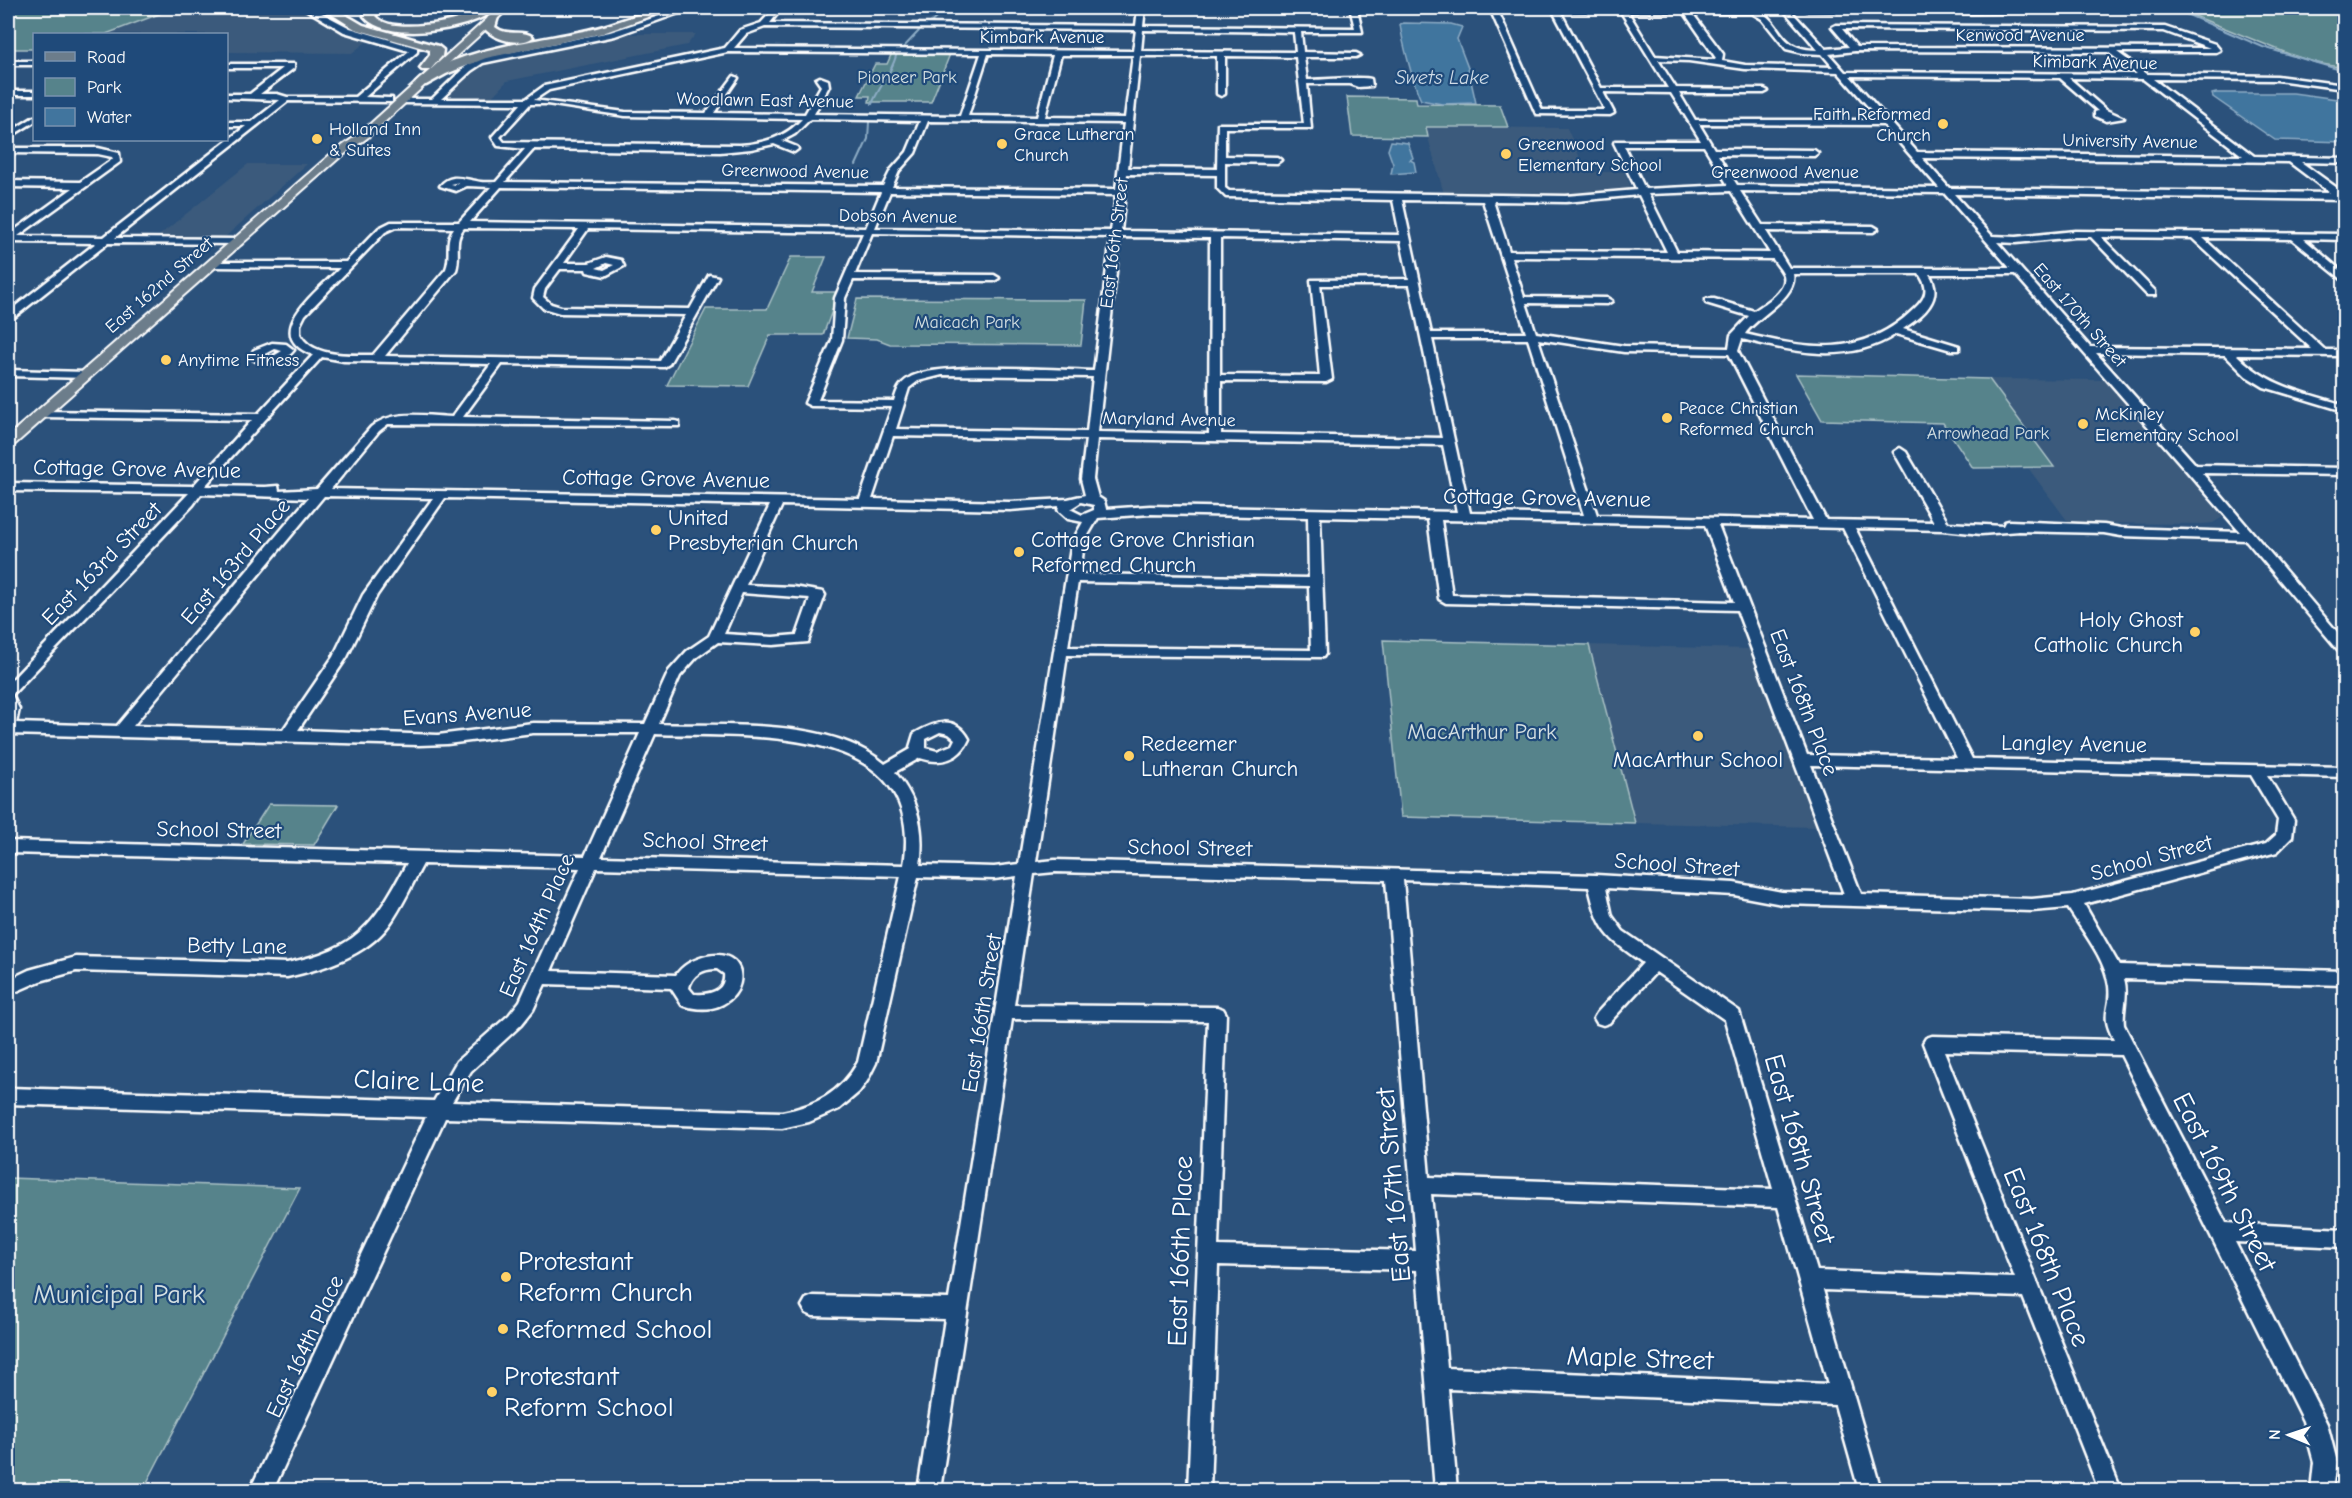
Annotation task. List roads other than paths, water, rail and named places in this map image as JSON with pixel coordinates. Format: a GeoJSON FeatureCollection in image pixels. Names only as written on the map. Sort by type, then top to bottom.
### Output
{"type":"FeatureCollection","features":[{"type":"Feature","properties":{"kind":"highway"},"geometry":{"type":"LineString","coordinates":[[327,8],[359,27],[434,48],[436,56],[426,68]]}},
{"type":"Feature","properties":{"kind":"highway"},"geometry":{"type":"LineString","coordinates":[[377,8],[369,16],[375,23],[388,27],[415,28],[465,20],[493,11]]}},
{"type":"Feature","properties":{"kind":"highway"},"geometry":{"type":"LineString","coordinates":[[422,83],[442,70],[467,59],[597,32],[668,8]]}},
{"type":"Feature","properties":{"kind":"highway"},"geometry":{"type":"LineString","coordinates":[[1808,8],[1972,10],[2087,8]]}},
{"type":"Feature","properties":{"kind":"highway"},"geometry":{"type":"LineString","coordinates":[[493,11],[489,28],[494,33],[509,37],[529,37],[602,25],[614,20],[621,10]]}},
{"type":"Feature","properties":{"kind":"main road","name":"East 162nd Street"},"geometry":{"type":"LineString","coordinates":[[335,156],[333,150],[389,100],[493,11],[504,8]]}},
{"type":"Feature","properties":{"kind":"main road","name":"East 162nd Street"},"geometry":{"type":"LineString","coordinates":[[8,443],[335,156],[354,144],[422,83],[493,11]]}},
{"type":"Feature","properties":{"kind":"main road"},"geometry":{"type":"LineString","coordinates":[[389,100],[402,101]]}},
{"type":"Feature","properties":{"kind":"street"},"geometry":{"type":"LineString","coordinates":[[308,8],[347,30],[414,50],[357,100]]}},
{"type":"Feature","properties":{"kind":"street"},"geometry":{"type":"LineString","coordinates":[[434,101],[468,69],[482,61],[612,34],[689,8]]}},
{"type":"Feature","properties":{"kind":"street"},"geometry":{"type":"LineString","coordinates":[[764,25],[778,8]]}},
{"type":"Feature","properties":{"kind":"street","name":"East 166th Street"},"geometry":{"type":"LineString","coordinates":[[1078,542],[1070,508],[1087,479],[1142,8]]}},
{"type":"Feature","properties":{"kind":"street"},"geometry":{"type":"LineString","coordinates":[[728,50],[740,34],[764,25],[1359,30],[1354,8]]}},
{"type":"Feature","properties":{"kind":"street","name":"Kenwood Avenue"},"geometry":{"type":"LineString","coordinates":[[1434,8],[1756,12],[1765,18],[1790,48],[1824,51],[1855,49],[2216,50],[2212,46],[2169,29],[1836,27],[1855,49]]}},
{"type":"Feature","properties":{"kind":"street","name":"East 170th Street"},"geometry":{"type":"LineString","coordinates":[[1785,8],[2192,469],[2344,648]]}},
{"type":"Feature","properties":{"kind":"street"},"geometry":{"type":"LineString","coordinates":[[1494,9],[1539,112],[1610,113],[1555,9]]}},
{"type":"Feature","properties":{"kind":"street"},"geometry":{"type":"LineString","coordinates":[[1623,10],[1787,271],[1790,282],[1788,287],[1755,315],[1736,335],[1733,351],[1821,523]]}},
{"type":"Feature","properties":{"kind":"street"},"geometry":{"type":"LineString","coordinates":[[1687,11],[1719,54],[1720,58],[1717,63]]}},
{"type":"Feature","properties":{"kind":"street"},"geometry":{"type":"LineString","coordinates":[[1123,171],[1221,172],[1221,126],[1308,126],[1297,30]]}},
{"type":"Feature","properties":{"kind":"street","name":"Kimbark Avenue"},"geometry":{"type":"LineString","coordinates":[[529,101],[539,91],[555,85],[634,73],[728,50],[1356,55]]}},
{"type":"Feature","properties":{"kind":"street"},"geometry":{"type":"LineString","coordinates":[[2111,51],[2251,158]]}},
{"type":"Feature","properties":{"kind":"street"},"geometry":{"type":"LineString","coordinates":[[963,119],[985,53]]}},
{"type":"Feature","properties":{"kind":"street"},"geometry":{"type":"LineString","coordinates":[[1221,53],[1221,94]]}},
{"type":"Feature","properties":{"kind":"street"},"geometry":{"type":"LineString","coordinates":[[1040,120],[1057,54]]}},
{"type":"Feature","properties":{"kind":"street","name":"Kimbark Avenue"},"geometry":{"type":"LineString","coordinates":[[1653,58],[1745,67],[1843,72],[2285,79],[2344,87]]}},
{"type":"Feature","properties":{"kind":"street"},"geometry":{"type":"LineString","coordinates":[[8,63],[33,63]]}},
{"type":"Feature","properties":{"kind":"street"},"geometry":{"type":"LineString","coordinates":[[228,66],[291,66],[252,96]]}},
{"type":"Feature","properties":{"kind":"street"},"geometry":{"type":"LineString","coordinates":[[2062,76],[2104,112]]}},
{"type":"Feature","properties":{"kind":"street"},"geometry":{"type":"LineString","coordinates":[[708,116],[734,78]]}},
{"type":"Feature","properties":{"kind":"street"},"geometry":{"type":"LineString","coordinates":[[529,101],[498,135],[499,142],[507,145],[532,146],[720,149],[773,141],[799,128],[825,86],[825,82],[820,79]]}},
{"type":"Feature","properties":{"kind":"street"},"geometry":{"type":"LineString","coordinates":[[1303,82],[1351,82]]}},
{"type":"Feature","properties":{"kind":"street"},"geometry":{"type":"LineString","coordinates":[[1598,90],[1764,91]]}},
{"type":"Feature","properties":{"kind":"street"},"geometry":{"type":"LineString","coordinates":[[8,93],[33,93]]}},
{"type":"Feature","properties":{"kind":"street"},"geometry":{"type":"LineString","coordinates":[[228,96],[389,100]]}},
{"type":"Feature","properties":{"kind":"street"},"geometry":{"type":"LineString","coordinates":[[8,317],[286,99]]}},
{"type":"Feature","properties":{"kind":"street","name":"Woodlawn East Avenue"},"geometry":{"type":"LineString","coordinates":[[402,101],[529,101],[569,104],[613,113],[708,116],[1129,121]]}},
{"type":"Feature","properties":{"kind":"street"},"geometry":{"type":"LineString","coordinates":[[897,405],[812,403],[837,340],[840,298],[897,167],[909,155],[925,118]]}},
{"type":"Feature","properties":{"kind":"street"},"geometry":{"type":"LineString","coordinates":[[8,136],[33,121]]}},
{"type":"Feature","properties":{"kind":"street"},"geometry":{"type":"LineString","coordinates":[[1694,122],[1887,123]]}},
{"type":"Feature","properties":{"kind":"street"},"geometry":{"type":"LineString","coordinates":[[228,124],[254,124]]}},
{"type":"Feature","properties":{"kind":"street"},"geometry":{"type":"LineString","coordinates":[[773,141],[794,149]]}},
{"type":"Feature","properties":{"kind":"street"},"geometry":{"type":"LineString","coordinates":[[1674,256],[1618,143],[1814,153]]}},
{"type":"Feature","properties":{"kind":"street"},"geometry":{"type":"LineString","coordinates":[[376,359],[452,270],[456,258],[451,240],[452,234],[532,146]]}},
{"type":"Feature","properties":{"kind":"street"},"geometry":{"type":"LineString","coordinates":[[8,150],[98,151],[116,155],[117,159],[8,239]]}},
{"type":"Feature","properties":{"kind":"street","name":"University Avenue"},"geometry":{"type":"LineString","coordinates":[[1915,155],[2344,160]]}},
{"type":"Feature","properties":{"kind":"street"},"geometry":{"type":"LineString","coordinates":[[1221,159],[1277,160]]}},
{"type":"Feature","properties":{"kind":"street"},"geometry":{"type":"LineString","coordinates":[[2291,159],[2343,198]]}},
{"type":"Feature","properties":{"kind":"street","name":"Greenwood Avenue"},"geometry":{"type":"LineString","coordinates":[[1221,172],[1221,188],[1226,194],[1397,198],[1566,199],[1644,192],[1736,188],[2343,198]]}},
{"type":"Feature","properties":{"kind":"street"},"geometry":{"type":"LineString","coordinates":[[8,184],[83,185]]}},
{"type":"Feature","properties":{"kind":"street","name":"Greenwood Avenue"},"geometry":{"type":"LineString","coordinates":[[469,184],[1121,192]]}},
{"type":"Feature","properties":{"kind":"street"},"geometry":{"type":"LineString","coordinates":[[1397,198],[1464,516]]}},
{"type":"Feature","properties":{"kind":"street"},"geometry":{"type":"LineString","coordinates":[[1487,198],[1593,519]]}},
{"type":"Feature","properties":{"kind":"street"},"geometry":{"type":"LineString","coordinates":[[8,224],[28,224]]}},
{"type":"Feature","properties":{"kind":"street","name":"Dobson Avenue"},"geometry":{"type":"LineString","coordinates":[[348,265],[390,225],[461,224],[868,232],[1405,238]]}},
{"type":"Feature","properties":{"kind":"street"},"geometry":{"type":"LineString","coordinates":[[586,226],[538,294],[543,303],[560,310],[693,312]]}},
{"type":"Feature","properties":{"kind":"street"},"geometry":{"type":"LineString","coordinates":[[1760,228],[1873,229]]}},
{"type":"Feature","properties":{"kind":"street"},"geometry":{"type":"LineString","coordinates":[[1990,240],[2093,234],[2344,237]]}},
{"type":"Feature","properties":{"kind":"street"},"geometry":{"type":"LineString","coordinates":[[2093,234],[2151,293]]}},
{"type":"Feature","properties":{"kind":"street"},"geometry":{"type":"LineString","coordinates":[[1215,235],[1215,438]]}},
{"type":"Feature","properties":{"kind":"street"},"geometry":{"type":"LineString","coordinates":[[2194,235],[2322,353]]}},
{"type":"Feature","properties":{"kind":"street"},"geometry":{"type":"LineString","coordinates":[[2294,236],[2344,278]]}},
{"type":"Feature","properties":{"kind":"street"},"geometry":{"type":"LineString","coordinates":[[8,239],[238,242]]}},
{"type":"Feature","properties":{"kind":"street"},"geometry":{"type":"LineString","coordinates":[[1505,254],[1778,256]]}},
{"type":"Feature","properties":{"kind":"street"},"geometry":{"type":"LineString","coordinates":[[214,264],[348,265]]}},
{"type":"Feature","properties":{"kind":"street"},"geometry":{"type":"LineString","coordinates":[[348,265],[297,321],[295,334],[300,344],[319,354],[376,359],[664,364],[713,277]]}},
{"type":"Feature","properties":{"kind":"street"},"geometry":{"type":"LineString","coordinates":[[557,266],[590,266]]}},
{"type":"Feature","properties":{"kind":"street"},"geometry":{"type":"LineString","coordinates":[[1787,271],[2018,271]]}},
{"type":"Feature","properties":{"kind":"street"},"geometry":{"type":"LineString","coordinates":[[1736,335],[1787,347],[1830,350],[1871,344],[1896,330],[1926,304],[1932,294],[1931,284],[1922,271]]}},
{"type":"Feature","properties":{"kind":"street"},"geometry":{"type":"LineString","coordinates":[[849,276],[994,278]]}},
{"type":"Feature","properties":{"kind":"street"},"geometry":{"type":"LineString","coordinates":[[1215,378],[1326,379],[1315,282],[1415,282]]}},
{"type":"Feature","properties":{"kind":"street"},"geometry":{"type":"LineString","coordinates":[[1520,300],[1607,301]]}},
{"type":"Feature","properties":{"kind":"street"},"geometry":{"type":"LineString","coordinates":[[1710,301],[1755,315]]}},
{"type":"Feature","properties":{"kind":"street"},"geometry":{"type":"LineString","coordinates":[[1896,330],[1955,348]]}},
{"type":"Feature","properties":{"kind":"street"},"geometry":{"type":"LineString","coordinates":[[1426,336],[1532,336],[1568,339],[1624,350],[1733,351]]}},
{"type":"Feature","properties":{"kind":"street"},"geometry":{"type":"LineString","coordinates":[[288,348],[300,344]]}},
{"type":"Feature","properties":{"kind":"street"},"geometry":{"type":"LineString","coordinates":[[2088,350],[2344,353]]}},
{"type":"Feature","properties":{"kind":"street"},"geometry":{"type":"LineString","coordinates":[[2228,352],[2250,374],[2268,385],[2344,408]]}},
{"type":"Feature","properties":{"kind":"street","name":"East 163rd Street"},"geometry":{"type":"LineString","coordinates":[[8,692],[189,502],[261,417],[319,354]]}},
{"type":"Feature","properties":{"kind":"street"},"geometry":{"type":"LineString","coordinates":[[455,420],[499,361]]}},
{"type":"Feature","properties":{"kind":"street"},"geometry":{"type":"LineString","coordinates":[[865,503],[904,387],[914,379],[942,372],[1098,374]]}},
{"type":"Feature","properties":{"kind":"street"},"geometry":{"type":"LineString","coordinates":[[8,373],[86,375]]}},
{"type":"Feature","properties":{"kind":"street"},"geometry":{"type":"LineString","coordinates":[[41,414],[261,417]]}},
{"type":"Feature","properties":{"kind":"street","name":"East 163rd Place"},"geometry":{"type":"LineString","coordinates":[[121,731],[308,505],[375,429],[385,421],[399,419],[455,420]]}},
{"type":"Feature","properties":{"kind":"street"},"geometry":{"type":"LineString","coordinates":[[455,420],[675,424]]}},
{"type":"Feature","properties":{"kind":"street","name":"Maryland Avenue"},"geometry":{"type":"LineString","coordinates":[[889,432],[1448,442]]}},
{"type":"Feature","properties":{"kind":"street"},"geometry":{"type":"LineString","coordinates":[[1900,452],[1943,526]]}},
{"type":"Feature","properties":{"kind":"street"},"geometry":{"type":"LineString","coordinates":[[2192,469],[2344,471]]}},
{"type":"Feature","properties":{"kind":"street"},"geometry":{"type":"LineString","coordinates":[[2330,471],[2344,485]]}},
{"type":"Feature","properties":{"kind":"street","name":"East 166th Street"},"geometry":{"type":"LineString","coordinates":[[929,1491],[1078,542],[1096,508],[1087,479]]}},
{"type":"Feature","properties":{"kind":"street","name":"Cottage Grove Avenue"},"geometry":{"type":"LineString","coordinates":[[8,487],[265,491],[268,494],[295,495],[321,492],[1070,508]]}},
{"type":"Feature","properties":{"kind":"street"},"geometry":{"type":"LineString","coordinates":[[287,735],[340,657],[369,595],[441,495]]}},
{"type":"Feature","properties":{"kind":"street","name":"East 164th Place"},"geometry":{"type":"LineString","coordinates":[[261,1491],[454,1080],[464,1066],[520,1016],[540,977],[674,674],[692,654],[715,638],[777,502]]}},
{"type":"Feature","properties":{"kind":"street"},"geometry":{"type":"LineString","coordinates":[[1070,508],[1096,508]]}},
{"type":"Feature","properties":{"kind":"street"},"geometry":{"type":"LineString","coordinates":[[1070,508],[1096,508]]}},
{"type":"Feature","properties":{"kind":"street","name":"Cottage Grove Avenue"},"geometry":{"type":"LineString","coordinates":[[1096,508],[1821,523],[1943,526],[1960,529],[2019,527],[2104,529],[2121,532],[2247,532]]}},
{"type":"Feature","properties":{"kind":"street"},"geometry":{"type":"LineString","coordinates":[[1061,651],[1318,654],[1314,513]]}},
{"type":"Feature","properties":{"kind":"street"},"geometry":{"type":"LineString","coordinates":[[1434,516],[1446,599],[1743,606]]}},
{"type":"Feature","properties":{"kind":"street","name":"East 168th Place"},"geometry":{"type":"LineString","coordinates":[[1710,521],[1855,901]]}},
{"type":"Feature","properties":{"kind":"street"},"geometry":{"type":"LineString","coordinates":[[1847,524],[1967,763]]}},
{"type":"Feature","properties":{"kind":"street"},"geometry":{"type":"LineString","coordinates":[[1073,578],[1315,582]]}},
{"type":"Feature","properties":{"kind":"street"},"geometry":{"type":"LineString","coordinates":[[715,638],[773,641],[803,639],[818,595],[793,591],[739,589]]}},
{"type":"Feature","properties":{"kind":"street"},"geometry":{"type":"LineString","coordinates":[[8,699],[12,709],[8,728]]}},
{"type":"Feature","properties":{"kind":"street","name":"Evans Avenue"},"geometry":{"type":"LineString","coordinates":[[8,728],[436,740],[514,729],[649,729],[802,736],[828,741],[860,754],[895,782],[911,808],[915,840],[911,870],[867,1063],[859,1080],[826,1109]]}},
{"type":"Feature","properties":{"kind":"street"},"geometry":{"type":"LineString","coordinates":[[884,771],[920,751]]}},
{"type":"Feature","properties":{"kind":"street","name":"Langley Avenue"},"geometry":{"type":"LineString","coordinates":[[1802,760],[2344,772]]}},
{"type":"Feature","properties":{"kind":"street","name":"School Street"},"geometry":{"type":"LineString","coordinates":[[8,847],[994,873],[1055,866],[1395,874],[1596,881],[1734,889],[1782,898],[2032,905],[2073,901],[2271,848],[2284,837],[2286,820],[2255,769]]}},
{"type":"Feature","properties":{"kind":"street","name":"Betty Lane"},"geometry":{"type":"LineString","coordinates":[[8,988],[35,975],[76,964],[287,970],[308,967],[364,938],[381,923],[419,857]]}},
{"type":"Feature","properties":{"kind":"street","name":"East 167th Street"},"geometry":{"type":"LineString","coordinates":[[1395,874],[1446,1491]]}},
{"type":"Feature","properties":{"kind":"street","name":"East 168th Street"},"geometry":{"type":"LineString","coordinates":[[1596,881],[1604,917],[1617,936],[1733,1016],[1870,1491]]}},
{"type":"Feature","properties":{"kind":"street","name":"East 169th Street"},"geometry":{"type":"LineString","coordinates":[[2073,901],[2113,972],[2117,986],[2113,1013],[2115,1025],[2317,1426],[2325,1455],[2325,1480],[2322,1491]]}},
{"type":"Feature","properties":{"kind":"street"},"geometry":{"type":"LineString","coordinates":[[1603,1018],[1653,963]]}},
{"type":"Feature","properties":{"kind":"street"},"geometry":{"type":"LineString","coordinates":[[2113,972],[2344,978]]}},
{"type":"Feature","properties":{"kind":"street"},"geometry":{"type":"LineString","coordinates":[[540,977],[681,982]]}},
{"type":"Feature","properties":{"kind":"street","name":"East 166th Place"},"geometry":{"type":"LineString","coordinates":[[1004,1012],[1217,1014],[1199,1491]]}},
{"type":"Feature","properties":{"kind":"street","name":"East 168th Place"},"geometry":{"type":"LineString","coordinates":[[2110,1491],[1932,1043],[2126,1048]]}},
{"type":"Feature","properties":{"kind":"street","name":"Claire Lane"},"geometry":{"type":"LineString","coordinates":[[8,1096],[782,1120],[807,1116],[826,1109]]}},
{"type":"Feature","properties":{"kind":"street"},"geometry":{"type":"LineString","coordinates":[[1420,1185],[1785,1198]]}},
{"type":"Feature","properties":{"kind":"street"},"geometry":{"type":"LineString","coordinates":[[2219,1232],[2344,1238]]}},
{"type":"Feature","properties":{"kind":"street"},"geometry":{"type":"LineString","coordinates":[[1209,1255],[1426,1261]]}},
{"type":"Feature","properties":{"kind":"street"},"geometry":{"type":"LineString","coordinates":[[1810,1280],[2028,1287]]}},
{"type":"Feature","properties":{"kind":"street"},"geometry":{"type":"LineString","coordinates":[[813,1306],[957,1309]]}},
{"type":"Feature","properties":{"kind":"street","name":"Maple Street"},"geometry":{"type":"LineString","coordinates":[[1436,1378],[1841,1395]]}},
{"type":"Feature","properties":{"kind":"water","name":"Swets Lake"},"geometry":{"type":"Polygon","coordinates":[[[1400,24],[1451,24],[1462,27],[1457,39],[1468,68],[1476,103],[1442,104],[1421,100],[1403,41],[1400,24]]]}},
{"type":"Feature","properties":{"kind":"water"},"geometry":{"type":"Polygon","coordinates":[[[2293,93],[2344,100],[2344,142],[2275,140],[2213,97],[2212,94],[2293,93]]]}},
{"type":"Feature","properties":{"kind":"water"},"geometry":{"type":"Polygon","coordinates":[[[1391,141],[1408,143],[1413,158],[1410,160],[1414,162],[1416,172],[1391,174],[1393,164],[1388,150],[1391,141]]]}},
{"type":"Feature","properties":{"kind":"waterway"},"geometry":{"type":"LineString","coordinates":[[929,24],[948,8]]}},
{"type":"Feature","properties":{"kind":"waterway"},"geometry":{"type":"LineString","coordinates":[[2172,8],[2263,47],[2344,71]]}},
{"type":"Feature","properties":{"kind":"waterway"},"geometry":{"type":"LineString","coordinates":[[902,49],[919,31]]}},
{"type":"Feature","properties":{"kind":"waterway"},"geometry":{"type":"LineString","coordinates":[[872,104],[896,56]]}},
{"type":"Feature","properties":{"kind":"waterway"},"geometry":{"type":"LineString","coordinates":[[856,165],[868,139],[869,122]]}},
{"type":"Feature","properties":{"kind":"place","name":"Faith Reformed Church"},"geometry":{"type":"Point","coordinates":[1943,124]}},
{"type":"Feature","properties":{"kind":"place","name":"Holland Inn & Suites"},"geometry":{"type":"Point","coordinates":[317,139]}},
{"type":"Feature","properties":{"kind":"place","name":"Grace Lutheran Church"},"geometry":{"type":"Point","coordinates":[1002,144]}},
{"type":"Feature","properties":{"kind":"place","name":"Greenwood Elementary School"},"geometry":{"type":"Point","coordinates":[1506,154]}},
{"type":"Feature","properties":{"kind":"place","name":"Anytime Fitness"},"geometry":{"type":"Point","coordinates":[166,360]}},
{"type":"Feature","properties":{"kind":"place","name":"Peace Christian Reformed Church"},"geometry":{"type":"Point","coordinates":[1667,418]}},
{"type":"Feature","properties":{"kind":"place","name":"McKinley Elementary School"},"geometry":{"type":"Point","coordinates":[2083,424]}},
{"type":"Feature","properties":{"kind":"place","name":"United Presbyterian Church"},"geometry":{"type":"Point","coordinates":[656,530]}},
{"type":"Feature","properties":{"kind":"place","name":"Cottage Grove Christian Reformed Church"},"geometry":{"type":"Point","coordinates":[1019,552]}},
{"type":"Feature","properties":{"kind":"place","name":"Holy Ghost Catholic Church"},"geometry":{"type":"Point","coordinates":[2195,632]}},
{"type":"Feature","properties":{"kind":"place","name":"MacArthur School"},"geometry":{"type":"Point","coordinates":[1698,736]}},
{"type":"Feature","properties":{"kind":"place","name":"Redeemer Lutheran Church"},"geometry":{"type":"Point","coordinates":[1129,756]}},
{"type":"Feature","properties":{"kind":"place","name":"Protestant Reform Church"},"geometry":{"type":"Point","coordinates":[506,1277]}},
{"type":"Feature","properties":{"kind":"place","name":"Reformed School"},"geometry":{"type":"Point","coordinates":[503,1329]}},
{"type":"Feature","properties":{"kind":"place","name":"Protestant Reform School"},"geometry":{"type":"Point","coordinates":[492,1392]}},
{"type":"Feature","properties":{"kind":"park label","name":"Pioneer Park"},"geometry":{"type":"Point","coordinates":[907,77]}},
{"type":"Feature","properties":{"kind":"park label","name":"Maicach Park"},"geometry":{"type":"Point","coordinates":[967,322]}},
{"type":"Feature","properties":{"kind":"park label","name":"Arrowhead Park"},"geometry":{"type":"Point","coordinates":[1988,433]}},
{"type":"Feature","properties":{"kind":"park label","name":"MacArthur Park"},"geometry":{"type":"Point","coordinates":[1482,731]}},
{"type":"Feature","properties":{"kind":"park label","name":"Municipal Park"},"geometry":{"type":"Point","coordinates":[119,1294]}}]}
